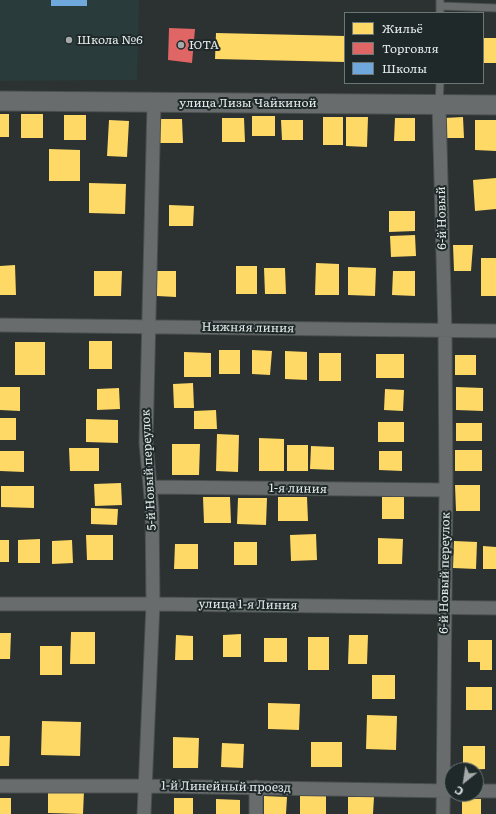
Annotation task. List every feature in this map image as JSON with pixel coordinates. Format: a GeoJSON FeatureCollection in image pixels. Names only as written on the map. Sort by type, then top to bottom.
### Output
{"type":"FeatureCollection","features":[{"type":"Feature","properties":{"kind":"main road","name":"улица Лизы Чайкиной"},"geometry":{"type":"LineString","coordinates":[[0,101],[496,105]]}},
{"type":"Feature","properties":{"kind":"street","name":"5-й Новый переулок"},"geometry":{"type":"LineString","coordinates":[[144,814],[153,604],[151,487],[148,478],[146,444],[154,103]]}},
{"type":"Feature","properties":{"kind":"street","name":"6-й Новый"},"geometry":{"type":"LineString","coordinates":[[440,105],[445,332]]}},
{"type":"Feature","properties":{"kind":"street","name":"Нижняя линия"},"geometry":{"type":"LineString","coordinates":[[0,325],[445,332],[496,331]]}},
{"type":"Feature","properties":{"kind":"street","name":"6-й Новый переулок"},"geometry":{"type":"LineString","coordinates":[[445,332],[445,608],[448,762]]}},
{"type":"Feature","properties":{"kind":"street","name":"1-я линия"},"geometry":{"type":"LineString","coordinates":[[151,487],[446,490]]}},
{"type":"Feature","properties":{"kind":"street","name":"улица 1-я Линия"},"geometry":{"type":"LineString","coordinates":[[0,604],[153,604],[496,608]]}},
{"type":"Feature","properties":{"kind":"street","name":"1-й Линейный проезд"},"geometry":{"type":"LineString","coordinates":[[0,786],[256,787],[444,791]]}},
{"type":"Feature","properties":{"kind":"street"},"geometry":{"type":"LineString","coordinates":[[256,787],[256,814]]}},
{"type":"Feature","properties":{"kind":"street"},"geometry":{"type":"LineString","coordinates":[[484,791],[496,791]]}},
{"type":"Feature","properties":{"kind":"street","name":"6-й Новый переулок"},"geometry":{"type":"LineString","coordinates":[[443,814],[446,802]]}},
{"type":"Feature","properties":{"kind":"lane"},"geometry":{"type":"LineString","coordinates":[[440,6],[496,8]]}},
{"type":"Feature","properties":{"kind":"lane"},"geometry":{"type":"LineString","coordinates":[[440,84],[440,105]]}},
{"type":"Feature","properties":{"kind":"shaded area","name":"Школа №6"},"geometry":{"type":"Polygon","coordinates":[[[0,0],[139,0],[137,80],[0,81],[0,0]]]}},
{"type":"Feature","properties":{"kind":"building: Жильё"},"geometry":{"type":"Polygon","coordinates":[[[216,33],[344,36],[344,62],[215,59],[216,33]]]}},
{"type":"Feature","properties":{"kind":"building: Жильё"},"geometry":{"type":"Polygon","coordinates":[[[484,38],[496,38],[496,63],[484,63],[484,38]]]}},
{"type":"Feature","properties":{"kind":"building: Жильё"},"geometry":{"type":"Polygon","coordinates":[[[0,114],[9,114],[9,137],[0,137],[0,114]]]}},
{"type":"Feature","properties":{"kind":"building: Жильё"},"geometry":{"type":"Polygon","coordinates":[[[21,114],[43,114],[43,138],[21,138],[21,114]]]}},
{"type":"Feature","properties":{"kind":"building: Жильё"},"geometry":{"type":"Polygon","coordinates":[[[64,115],[86,115],[86,140],[64,140],[64,115]]]}},
{"type":"Feature","properties":{"kind":"building: Жильё"},"geometry":{"type":"Polygon","coordinates":[[[252,116],[275,116],[275,136],[252,136],[252,116]]]}},
{"type":"Feature","properties":{"kind":"building: Жильё"},"geometry":{"type":"Polygon","coordinates":[[[323,117],[343,117],[343,145],[323,145],[323,117]]]}},
{"type":"Feature","properties":{"kind":"building: Жильё"},"geometry":{"type":"Polygon","coordinates":[[[346,117],[368,117],[367,147],[346,146],[346,117]]]}},
{"type":"Feature","properties":{"kind":"building: Жильё"},"geometry":{"type":"Polygon","coordinates":[[[463,117],[464,138],[445,138],[444,118],[463,117]]]}},
{"type":"Feature","properties":{"kind":"building: Жильё"},"geometry":{"type":"Polygon","coordinates":[[[222,118],[244,118],[245,142],[222,142],[222,118]]]}},
{"type":"Feature","properties":{"kind":"building: Жильё"},"geometry":{"type":"Polygon","coordinates":[[[395,118],[415,118],[415,141],[394,141],[395,118]]]}},
{"type":"Feature","properties":{"kind":"building: Жильё"},"geometry":{"type":"Polygon","coordinates":[[[159,119],[182,119],[183,143],[159,143],[159,119]]]}},
{"type":"Feature","properties":{"kind":"building: Жильё"},"geometry":{"type":"Polygon","coordinates":[[[109,120],[129,121],[127,157],[107,156],[109,120]]]}},
{"type":"Feature","properties":{"kind":"building: Жильё"},"geometry":{"type":"Polygon","coordinates":[[[281,120],[303,120],[303,140],[282,140],[281,120]]]}},
{"type":"Feature","properties":{"kind":"building: Жильё"},"geometry":{"type":"Polygon","coordinates":[[[475,120],[496,120],[496,151],[475,150],[475,120]]]}},
{"type":"Feature","properties":{"kind":"building: Жильё"},"geometry":{"type":"Polygon","coordinates":[[[49,149],[80,150],[80,181],[49,181],[49,149]]]}},
{"type":"Feature","properties":{"kind":"building: Жильё"},"geometry":{"type":"Polygon","coordinates":[[[496,178],[496,209],[475,211],[473,180],[496,178]]]}},
{"type":"Feature","properties":{"kind":"building: Жильё"},"geometry":{"type":"Polygon","coordinates":[[[89,183],[126,184],[125,214],[89,213],[89,183]]]}},
{"type":"Feature","properties":{"kind":"building: Жильё"},"geometry":{"type":"Polygon","coordinates":[[[169,205],[194,206],[193,226],[169,226],[169,205]]]}},
{"type":"Feature","properties":{"kind":"building: Жильё"},"geometry":{"type":"Polygon","coordinates":[[[389,211],[415,211],[415,231],[389,232],[389,211]]]}},
{"type":"Feature","properties":{"kind":"building: Жильё"},"geometry":{"type":"Polygon","coordinates":[[[415,235],[416,256],[391,257],[390,236],[415,235]]]}},
{"type":"Feature","properties":{"kind":"building: Жильё"},"geometry":{"type":"Polygon","coordinates":[[[453,245],[473,245],[471,271],[454,271],[453,245]]]}},
{"type":"Feature","properties":{"kind":"building: Жильё"},"geometry":{"type":"Polygon","coordinates":[[[481,258],[496,258],[496,296],[481,296],[481,258]]]}},
{"type":"Feature","properties":{"kind":"building: Жильё"},"geometry":{"type":"Polygon","coordinates":[[[316,263],[339,264],[339,295],[315,295],[316,263]]]}},
{"type":"Feature","properties":{"kind":"building: Жильё"},"geometry":{"type":"Polygon","coordinates":[[[15,265],[16,295],[0,295],[0,266],[15,265]]]}},
{"type":"Feature","properties":{"kind":"building: Жильё"},"geometry":{"type":"Polygon","coordinates":[[[236,266],[257,266],[257,294],[236,294],[236,266]]]}},
{"type":"Feature","properties":{"kind":"building: Жильё"},"geometry":{"type":"Polygon","coordinates":[[[348,267],[376,268],[375,296],[348,295],[348,267]]]}},
{"type":"Feature","properties":{"kind":"building: Жильё"},"geometry":{"type":"Polygon","coordinates":[[[264,268],[285,268],[286,294],[265,294],[264,268]]]}},
{"type":"Feature","properties":{"kind":"building: Жильё"},"geometry":{"type":"Polygon","coordinates":[[[94,271],[122,271],[121,296],[94,296],[94,271]]]}},
{"type":"Feature","properties":{"kind":"building: Жильё"},"geometry":{"type":"Polygon","coordinates":[[[157,271],[176,271],[176,297],[157,296],[157,271]]]}},
{"type":"Feature","properties":{"kind":"building: Жильё"},"geometry":{"type":"Polygon","coordinates":[[[393,271],[415,271],[415,296],[392,295],[393,271]]]}},
{"type":"Feature","properties":{"kind":"building: Жильё"},"geometry":{"type":"Polygon","coordinates":[[[89,341],[112,341],[112,369],[89,369],[89,341]]]}},
{"type":"Feature","properties":{"kind":"building: Жильё"},"geometry":{"type":"Polygon","coordinates":[[[15,342],[45,342],[45,375],[15,375],[15,342]]]}},
{"type":"Feature","properties":{"kind":"building: Жильё"},"geometry":{"type":"Polygon","coordinates":[[[219,350],[240,350],[240,374],[219,374],[219,350]]]}},
{"type":"Feature","properties":{"kind":"building: Жильё"},"geometry":{"type":"Polygon","coordinates":[[[252,350],[272,351],[270,375],[252,374],[252,350]]]}},
{"type":"Feature","properties":{"kind":"building: Жильё"},"geometry":{"type":"Polygon","coordinates":[[[285,351],[307,352],[307,380],[285,379],[285,351]]]}},
{"type":"Feature","properties":{"kind":"building: Жильё"},"geometry":{"type":"Polygon","coordinates":[[[184,352],[211,353],[211,377],[184,377],[184,352]]]}},
{"type":"Feature","properties":{"kind":"building: Жильё"},"geometry":{"type":"Polygon","coordinates":[[[319,353],[341,353],[341,381],[319,381],[319,353]]]}},
{"type":"Feature","properties":{"kind":"building: Жильё"},"geometry":{"type":"Polygon","coordinates":[[[376,354],[404,354],[404,378],[376,378],[376,354]]]}},
{"type":"Feature","properties":{"kind":"building: Жильё"},"geometry":{"type":"Polygon","coordinates":[[[455,355],[476,355],[476,375],[455,375],[455,355]]]}},
{"type":"Feature","properties":{"kind":"building: Жильё"},"geometry":{"type":"Polygon","coordinates":[[[193,383],[194,408],[174,408],[173,384],[193,383]]]}},
{"type":"Feature","properties":{"kind":"building: Жильё"},"geometry":{"type":"Polygon","coordinates":[[[0,387],[20,387],[20,411],[0,410],[0,387]]]}},
{"type":"Feature","properties":{"kind":"building: Жильё"},"geometry":{"type":"Polygon","coordinates":[[[456,387],[483,388],[483,411],[456,410],[456,387]]]}},
{"type":"Feature","properties":{"kind":"building: Жильё"},"geometry":{"type":"Polygon","coordinates":[[[119,388],[120,409],[97,410],[97,389],[119,388]]]}},
{"type":"Feature","properties":{"kind":"building: Жильё"},"geometry":{"type":"Polygon","coordinates":[[[385,389],[404,390],[403,411],[384,410],[385,389]]]}},
{"type":"Feature","properties":{"kind":"building: Жильё"},"geometry":{"type":"Polygon","coordinates":[[[216,410],[217,429],[194,429],[194,411],[216,410]]]}},
{"type":"Feature","properties":{"kind":"building: Жильё"},"geometry":{"type":"Polygon","coordinates":[[[0,418],[16,418],[16,440],[0,440],[0,418]]]}},
{"type":"Feature","properties":{"kind":"building: Жильё"},"geometry":{"type":"Polygon","coordinates":[[[86,419],[118,420],[118,443],[86,442],[86,419]]]}},
{"type":"Feature","properties":{"kind":"building: Жильё"},"geometry":{"type":"Polygon","coordinates":[[[378,422],[404,422],[404,442],[378,442],[378,422]]]}},
{"type":"Feature","properties":{"kind":"building: Жильё"},"geometry":{"type":"Polygon","coordinates":[[[456,423],[482,423],[482,441],[456,441],[456,423]]]}},
{"type":"Feature","properties":{"kind":"building: Жильё"},"geometry":{"type":"Polygon","coordinates":[[[217,434],[239,435],[238,472],[216,471],[217,434]]]}},
{"type":"Feature","properties":{"kind":"building: Жильё"},"geometry":{"type":"Polygon","coordinates":[[[259,438],[284,439],[284,471],[259,471],[259,438]]]}},
{"type":"Feature","properties":{"kind":"building: Жильё"},"geometry":{"type":"Polygon","coordinates":[[[172,444],[200,444],[199,475],[172,475],[172,444]]]}},
{"type":"Feature","properties":{"kind":"building: Жильё"},"geometry":{"type":"Polygon","coordinates":[[[287,445],[308,445],[308,471],[287,471],[287,445]]]}},
{"type":"Feature","properties":{"kind":"building: Жильё"},"geometry":{"type":"Polygon","coordinates":[[[311,446],[334,447],[334,470],[310,469],[311,446]]]}},
{"type":"Feature","properties":{"kind":"building: Жильё"},"geometry":{"type":"Polygon","coordinates":[[[69,448],[99,448],[99,471],[70,471],[69,448]]]}},
{"type":"Feature","properties":{"kind":"building: Жильё"},"geometry":{"type":"Polygon","coordinates":[[[455,450],[482,450],[482,471],[455,471],[455,450]]]}},
{"type":"Feature","properties":{"kind":"building: Жильё"},"geometry":{"type":"Polygon","coordinates":[[[0,451],[24,451],[24,472],[0,471],[0,451]]]}},
{"type":"Feature","properties":{"kind":"building: Жильё"},"geometry":{"type":"Polygon","coordinates":[[[379,451],[402,451],[402,471],[379,470],[379,451]]]}},
{"type":"Feature","properties":{"kind":"building: Жильё"},"geometry":{"type":"Polygon","coordinates":[[[121,483],[122,505],[95,506],[94,484],[121,483]]]}},
{"type":"Feature","properties":{"kind":"building: Жильё"},"geometry":{"type":"Polygon","coordinates":[[[455,485],[480,485],[480,511],[456,511],[455,485]]]}},
{"type":"Feature","properties":{"kind":"building: Жильё"},"geometry":{"type":"Polygon","coordinates":[[[1,486],[34,486],[34,508],[1,507],[1,486]]]}},
{"type":"Feature","properties":{"kind":"building: Жильё"},"geometry":{"type":"Polygon","coordinates":[[[203,497],[230,497],[231,523],[204,523],[203,497]]]}},
{"type":"Feature","properties":{"kind":"building: Жильё"},"geometry":{"type":"Polygon","coordinates":[[[278,497],[307,497],[308,521],[278,521],[278,497]]]}},
{"type":"Feature","properties":{"kind":"building: Жильё"},"geometry":{"type":"Polygon","coordinates":[[[382,497],[404,497],[404,519],[382,519],[382,497]]]}},
{"type":"Feature","properties":{"kind":"building: Жильё"},"geometry":{"type":"Polygon","coordinates":[[[238,498],[267,498],[266,525],[237,524],[238,498]]]}},
{"type":"Feature","properties":{"kind":"building: Жильё"},"geometry":{"type":"Polygon","coordinates":[[[91,508],[118,509],[117,525],[91,524],[91,508]]]}},
{"type":"Feature","properties":{"kind":"building: Жильё"},"geometry":{"type":"Polygon","coordinates":[[[316,534],[317,560],[291,561],[290,535],[316,534]]]}},
{"type":"Feature","properties":{"kind":"building: Жильё"},"geometry":{"type":"Polygon","coordinates":[[[86,535],[113,535],[113,560],[87,560],[86,535]]]}},
{"type":"Feature","properties":{"kind":"building: Жильё"},"geometry":{"type":"Polygon","coordinates":[[[378,538],[403,539],[402,564],[378,564],[378,538]]]}},
{"type":"Feature","properties":{"kind":"building: Жильё"},"geometry":{"type":"Polygon","coordinates":[[[40,539],[40,563],[18,563],[18,540],[40,539]]]}},
{"type":"Feature","properties":{"kind":"building: Жильё"},"geometry":{"type":"Polygon","coordinates":[[[0,540],[9,540],[9,562],[0,562],[0,540]]]}},
{"type":"Feature","properties":{"kind":"building: Жильё"},"geometry":{"type":"Polygon","coordinates":[[[72,540],[73,563],[52,564],[52,541],[72,540]]]}},
{"type":"Feature","properties":{"kind":"building: Жильё"},"geometry":{"type":"Polygon","coordinates":[[[454,541],[477,542],[476,569],[453,568],[454,541]]]}},
{"type":"Feature","properties":{"kind":"building: Жильё"},"geometry":{"type":"Polygon","coordinates":[[[234,542],[257,542],[257,565],[234,565],[234,542]]]}},
{"type":"Feature","properties":{"kind":"building: Жильё"},"geometry":{"type":"Polygon","coordinates":[[[175,544],[198,544],[198,569],[174,569],[175,544]]]}},
{"type":"Feature","properties":{"kind":"building: Жильё"},"geometry":{"type":"Polygon","coordinates":[[[483,546],[496,547],[496,569],[483,569],[483,546]]]}},
{"type":"Feature","properties":{"kind":"building: Жильё"},"geometry":{"type":"Polygon","coordinates":[[[71,632],[95,632],[95,664],[70,664],[71,632]]]}},
{"type":"Feature","properties":{"kind":"building: Жильё"},"geometry":{"type":"Polygon","coordinates":[[[0,633],[11,633],[10,659],[0,659],[0,633]]]}},
{"type":"Feature","properties":{"kind":"building: Жильё"},"geometry":{"type":"Polygon","coordinates":[[[241,634],[241,657],[223,657],[223,635],[241,634]]]}},
{"type":"Feature","properties":{"kind":"building: Жильё"},"geometry":{"type":"Polygon","coordinates":[[[176,635],[193,636],[193,660],[175,660],[176,635]]]}},
{"type":"Feature","properties":{"kind":"building: Жильё"},"geometry":{"type":"Polygon","coordinates":[[[349,635],[368,635],[367,664],[348,664],[349,635]]]}},
{"type":"Feature","properties":{"kind":"building: Жильё"},"geometry":{"type":"Polygon","coordinates":[[[308,637],[329,637],[329,670],[308,670],[308,637]]]}},
{"type":"Feature","properties":{"kind":"building: Жильё"},"geometry":{"type":"Polygon","coordinates":[[[264,638],[287,638],[287,662],[264,662],[264,638]]]}},
{"type":"Feature","properties":{"kind":"building: Жильё"},"geometry":{"type":"Polygon","coordinates":[[[468,640],[492,640],[492,670],[480,670],[480,662],[468,662],[468,640]]]}},
{"type":"Feature","properties":{"kind":"building: Жильё"},"geometry":{"type":"Polygon","coordinates":[[[40,646],[62,646],[62,675],[40,675],[40,646]]]}},
{"type":"Feature","properties":{"kind":"building: Жильё"},"geometry":{"type":"Polygon","coordinates":[[[372,675],[395,675],[395,699],[372,699],[372,675]]]}},
{"type":"Feature","properties":{"kind":"building: Жильё"},"geometry":{"type":"Polygon","coordinates":[[[466,687],[492,687],[492,710],[466,710],[466,687]]]}},
{"type":"Feature","properties":{"kind":"building: Жильё"},"geometry":{"type":"Polygon","coordinates":[[[268,703],[300,704],[299,730],[268,729],[268,703]]]}},
{"type":"Feature","properties":{"kind":"building: Жильё"},"geometry":{"type":"Polygon","coordinates":[[[367,715],[397,716],[396,750],[366,749],[367,715]]]}},
{"type":"Feature","properties":{"kind":"building: Жильё"},"geometry":{"type":"Polygon","coordinates":[[[42,721],[81,722],[80,756],[41,755],[42,721]]]}},
{"type":"Feature","properties":{"kind":"building: Жильё"},"geometry":{"type":"Polygon","coordinates":[[[0,736],[10,736],[9,766],[0,766],[0,736]]]}},
{"type":"Feature","properties":{"kind":"building: Жильё"},"geometry":{"type":"Polygon","coordinates":[[[173,737],[199,738],[198,768],[173,768],[173,737]]]}},
{"type":"Feature","properties":{"kind":"building: Жильё"},"geometry":{"type":"Polygon","coordinates":[[[311,742],[342,742],[342,767],[311,767],[311,742]]]}},
{"type":"Feature","properties":{"kind":"building: Жильё"},"geometry":{"type":"Polygon","coordinates":[[[222,743],[244,744],[243,768],[221,767],[222,743]]]}},
{"type":"Feature","properties":{"kind":"building: Жильё"},"geometry":{"type":"Polygon","coordinates":[[[463,746],[485,746],[485,769],[484,762],[463,762],[463,746]]]}},
{"type":"Feature","properties":{"kind":"building: Жильё"},"geometry":{"type":"Polygon","coordinates":[[[48,790],[84,791],[83,814],[48,813],[48,790]]]}},
{"type":"Feature","properties":{"kind":"building: Жильё"},"geometry":{"type":"Polygon","coordinates":[[[264,796],[287,797],[286,814],[264,814],[264,796]]]}},
{"type":"Feature","properties":{"kind":"building: Жильё"},"geometry":{"type":"Polygon","coordinates":[[[300,796],[326,796],[326,814],[300,814],[300,796]]]}},
{"type":"Feature","properties":{"kind":"building: Жильё"},"geometry":{"type":"Polygon","coordinates":[[[348,797],[374,797],[373,814],[348,814],[348,797]]]}},
{"type":"Feature","properties":{"kind":"building: Жильё"},"geometry":{"type":"Polygon","coordinates":[[[0,798],[11,798],[11,814],[0,814],[0,798]]]}},
{"type":"Feature","properties":{"kind":"building: Жильё"},"geometry":{"type":"Polygon","coordinates":[[[174,798],[193,798],[193,814],[174,814],[174,798]]]}},
{"type":"Feature","properties":{"kind":"building: Жильё"},"geometry":{"type":"Polygon","coordinates":[[[216,799],[240,800],[240,814],[216,814],[216,799]]]}},
{"type":"Feature","properties":{"kind":"building: Жильё"},"geometry":{"type":"Polygon","coordinates":[[[462,802],[481,802],[481,814],[462,814],[462,802]]]}},
{"type":"Feature","properties":{"kind":"building: Торговля","name":"ЮТА"},"geometry":{"type":"Polygon","coordinates":[[[169,28],[195,29],[192,63],[168,60],[169,28]]]}},
{"type":"Feature","properties":{"kind":"building: Школы"},"geometry":{"type":"Polygon","coordinates":[[[51,0],[87,0],[87,6],[51,6],[51,0]]]}},
{"type":"Feature","properties":{"kind":"place","name":"Школа №6"},"geometry":{"type":"Point","coordinates":[69,40]}},
{"type":"Feature","properties":{"kind":"place","name":"ЮТА"},"geometry":{"type":"Point","coordinates":[181,45]}}]}
